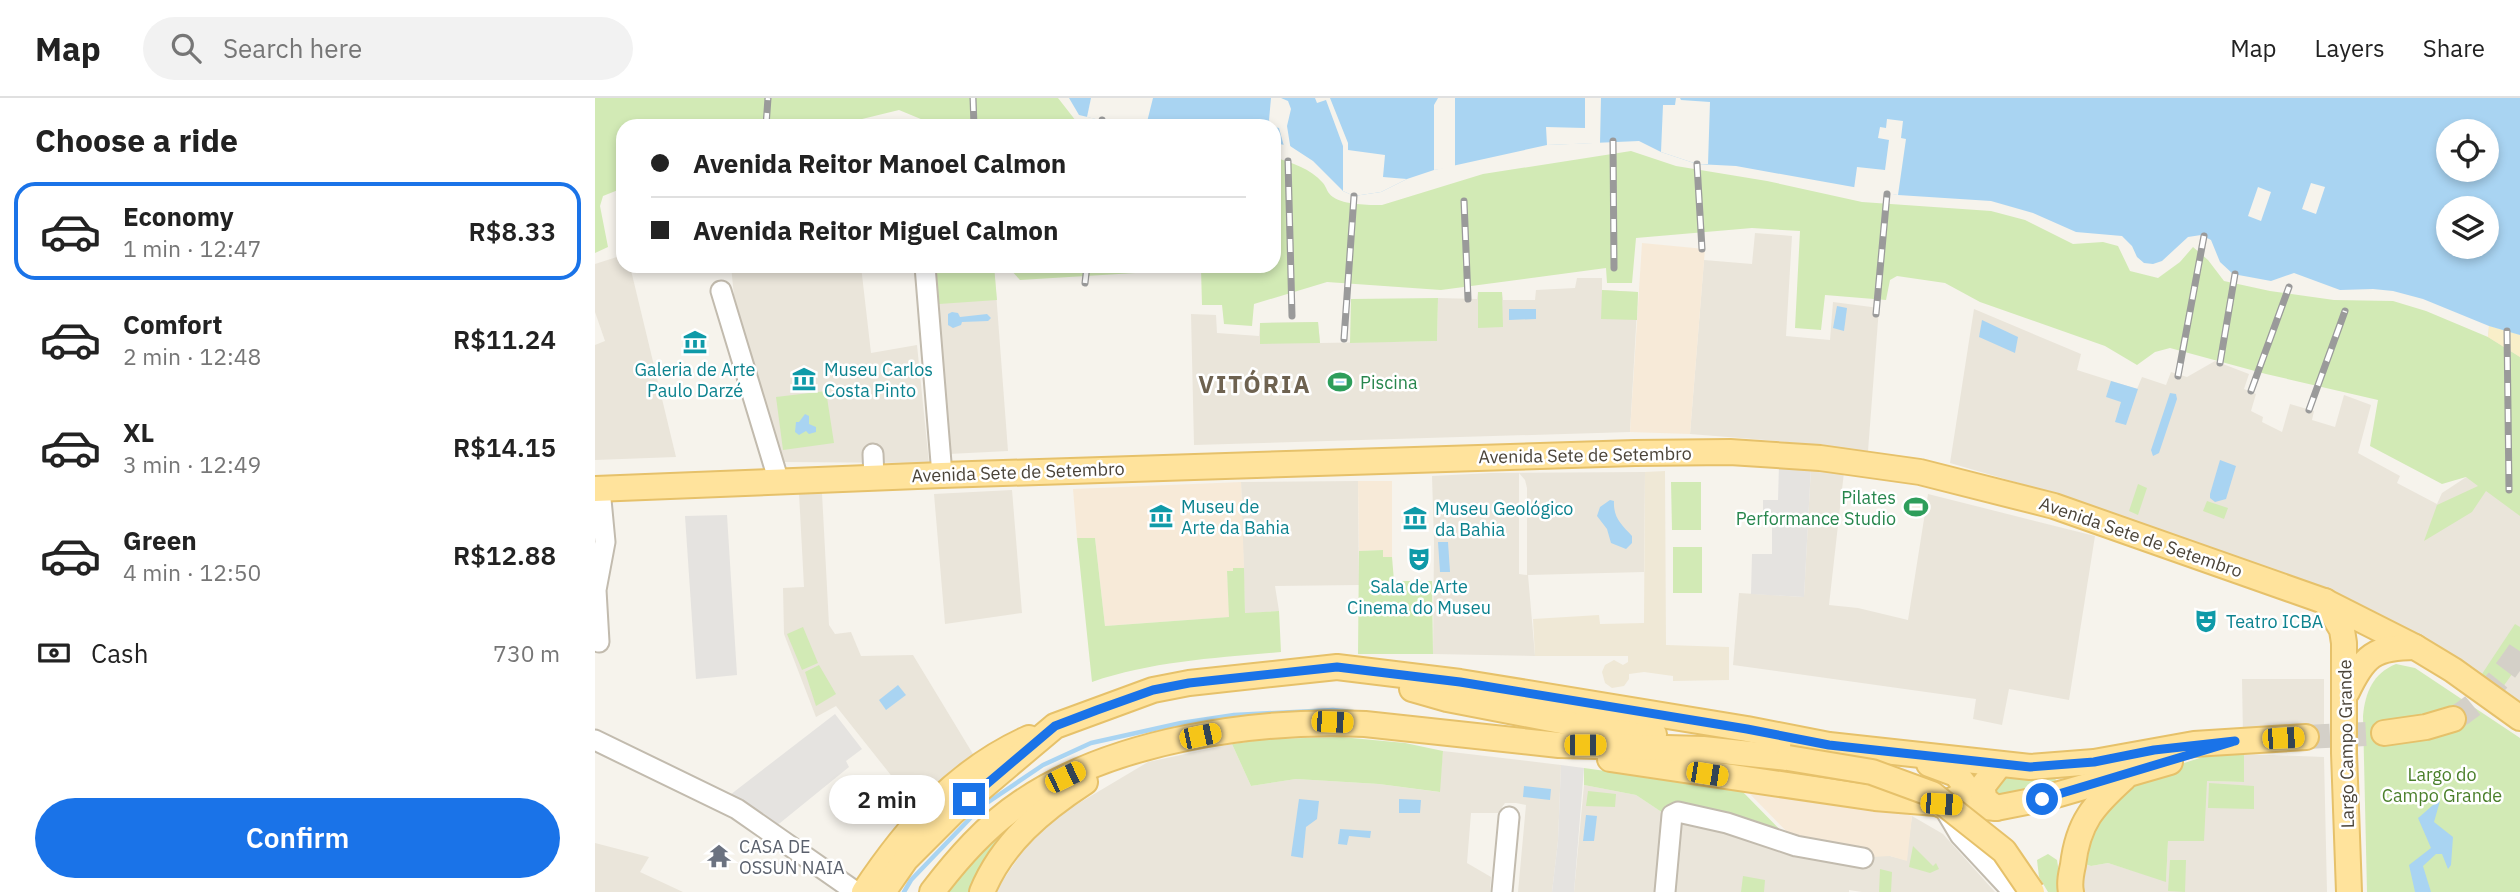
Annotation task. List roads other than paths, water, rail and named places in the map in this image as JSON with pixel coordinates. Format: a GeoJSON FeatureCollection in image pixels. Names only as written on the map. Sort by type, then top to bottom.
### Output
{"type":"FeatureCollection","features":[{"type":"Feature","properties":{"kind":"main road","name":"Avenida Sete de Setembro"},"geometry":{"type":"LineString","coordinates":[[597,489],[779,482],[874,466],[942,475],[1635,453],[1730,452],[1820,458],[1920,472],[2054,506],[2324,601],[2415,647],[2453,670],[2520,718]]}},
{"type":"Feature","properties":{"kind":"main road","name":"Largo Campo Grande"},"geometry":{"type":"LineString","coordinates":[[2324,601],[2342,629],[2345,657],[2349,892]]}},
{"type":"Feature","properties":{"kind":"main road"},"geometry":{"type":"LineString","coordinates":[[2345,657],[2361,633],[2382,628]]}},
{"type":"Feature","properties":{"kind":"main road"},"geometry":{"type":"LineString","coordinates":[[2344,698],[2357,672],[2375,652],[2384,648],[2415,647]]}},
{"type":"Feature","properties":{"kind":"main road"},"geometry":{"type":"LineString","coordinates":[[1337,667],[1447,699],[1577,724],[1646,733],[1703,749]]}},
{"type":"Feature","properties":{"kind":"main road"},"geometry":{"type":"LineString","coordinates":[[864,892],[891,851],[917,820],[947,790],[997,753],[1055,726],[1153,690],[1189,683],[1337,667],[1460,682],[1829,745],[2030,767],[2064,765],[2154,750],[2235,741],[2306,737]]}},
{"type":"Feature","properties":{"kind":"main road"},"geometry":{"type":"LineString","coordinates":[[2384,733],[2426,727],[2453,719]]}},
{"type":"Feature","properties":{"kind":"main road"},"geometry":{"type":"LineString","coordinates":[[932,892],[994,822],[1021,802],[1081,769],[1142,750],[1219,732],[1332,722],[1559,745],[1703,749],[1788,758],[1872,772],[1932,794],[2004,851],[2032,892]]}},
{"type":"Feature","properties":{"kind":"main road"},"geometry":{"type":"LineString","coordinates":[[883,892],[906,859],[953,812],[1055,726]]}},
{"type":"Feature","properties":{"kind":"main road"},"geometry":{"type":"LineString","coordinates":[[1559,745],[1610,759],[1718,776],[1875,798],[1996,808],[2042,799],[2235,741]]}},
{"type":"Feature","properties":{"kind":"main road"},"geometry":{"type":"LineString","coordinates":[[982,892],[1000,860],[1038,815],[1086,781],[1142,750]]}},
{"type":"Feature","properties":{"kind":"main road"},"geometry":{"type":"LineString","coordinates":[[1896,753],[1957,774],[1962,779],[1964,785],[1961,796],[1941,804]]}},
{"type":"Feature","properties":{"kind":"main road"},"geometry":{"type":"LineString","coordinates":[[1996,808],[1985,800],[1982,787],[2000,764]]}},
{"type":"Feature","properties":{"kind":"main road"},"geometry":{"type":"LineString","coordinates":[[2071,892],[2074,854],[2082,826],[2101,799],[2130,773]]}},
{"type":"Feature","properties":{"kind":"street"},"geometry":{"type":"LineString","coordinates":[[926,273],[942,475]]}},
{"type":"Feature","properties":{"kind":"street"},"geometry":{"type":"LineString","coordinates":[[721,292],[779,482]]}},
{"type":"Feature","properties":{"kind":"street"},"geometry":{"type":"LineString","coordinates":[[597,489],[605,542],[596,590],[599,642]]}},
{"type":"Feature","properties":{"kind":"street"},"geometry":{"type":"LineString","coordinates":[[595,740],[737,808],[856,892]]}},
{"type":"Feature","properties":{"kind":"street"},"geometry":{"type":"LineString","coordinates":[[1941,804],[1960,835],[2013,892]]}},
{"type":"Feature","properties":{"kind":"street"},"geometry":{"type":"LineString","coordinates":[[1665,892],[1672,816],[1678,812],[1727,823],[1795,846],[1863,858]]}},
{"type":"Feature","properties":{"kind":"street"},"geometry":{"type":"LineString","coordinates":[[1502,892],[1509,817]]}},
{"type":"Feature","properties":{"kind":"water"},"geometry":{"type":"Polygon","coordinates":[[[1069,98],[2520,98],[2520,335],[2489,326],[2423,299],[2393,291],[2340,290],[2294,273],[2271,281],[2233,274],[2220,262],[2211,240],[2201,235],[2188,237],[2162,261],[2144,263],[2122,236],[2076,232],[2033,213],[1991,201],[1898,195],[1736,166],[1697,164],[1661,152],[1639,141],[1547,145],[1434,170],[1381,192],[1354,196],[1343,191],[1313,161],[1290,146],[1281,144],[1281,119],[1096,119],[1079,115],[1069,98]]]}},
{"type":"Feature","properties":{"kind":"water"},"geometry":{"type":"Polygon","coordinates":[[[1837,306],[1847,308],[1844,331],[1833,328],[1837,306]]]}},
{"type":"Feature","properties":{"kind":"water"},"geometry":{"type":"Polygon","coordinates":[[[1509,309],[1536,309],[1536,319],[1509,320],[1509,309]]]}},
{"type":"Feature","properties":{"kind":"water"},"geometry":{"type":"Polygon","coordinates":[[[958,313],[960,317],[987,314],[991,318],[988,321],[962,322],[953,328],[948,325],[948,314],[958,313]]]}},
{"type":"Feature","properties":{"kind":"water"},"geometry":{"type":"Polygon","coordinates":[[[1982,320],[2018,337],[2015,353],[1979,337],[1982,320]]]}},
{"type":"Feature","properties":{"kind":"water","name":"Piscina"},"geometry":{"type":"Polygon","coordinates":[[[1346,372],[1348,385],[1343,391],[1337,391],[1332,387],[1332,381],[1335,375],[1346,372]]]}},
{"type":"Feature","properties":{"kind":"water"},"geometry":{"type":"Polygon","coordinates":[[[2111,381],[2138,389],[2126,425],[2115,422],[2121,402],[2106,397],[2111,381]]]}},
{"type":"Feature","properties":{"kind":"water"},"geometry":{"type":"Polygon","coordinates":[[[2170,393],[2176,394],[2177,399],[2159,453],[2153,456],[2151,450],[2170,393]]]}},
{"type":"Feature","properties":{"kind":"water"},"geometry":{"type":"Polygon","coordinates":[[[805,414],[809,416],[809,424],[816,427],[816,432],[809,434],[806,431],[799,435],[795,432],[796,422],[805,414]]]}},
{"type":"Feature","properties":{"kind":"water"},"geometry":{"type":"Polygon","coordinates":[[[2220,460],[2236,466],[2226,499],[2215,502],[2210,498],[2210,494],[2220,460]]]}},
{"type":"Feature","properties":{"kind":"water"},"geometry":{"type":"Polygon","coordinates":[[[1610,500],[1614,501],[1619,521],[1632,536],[1632,543],[1626,549],[1611,543],[1607,529],[1597,516],[1600,507],[1610,500]]]}},
{"type":"Feature","properties":{"kind":"water"},"geometry":{"type":"Polygon","coordinates":[[[1438,542],[1448,542],[1450,572],[1440,572],[1438,542]]]}},
{"type":"Feature","properties":{"kind":"water"},"geometry":{"type":"Polygon","coordinates":[[[898,685],[906,695],[886,710],[879,700],[898,685]]]}},
{"type":"Feature","properties":{"kind":"water"},"geometry":{"type":"Polygon","coordinates":[[[1524,786],[1551,789],[1550,800],[1523,797],[1524,786]]]}},
{"type":"Feature","properties":{"kind":"water"},"geometry":{"type":"Polygon","coordinates":[[[1299,799],[1319,801],[1317,819],[1306,827],[1303,858],[1291,856],[1299,799]]]}},
{"type":"Feature","properties":{"kind":"water"},"geometry":{"type":"Polygon","coordinates":[[[1399,799],[1421,800],[1420,813],[1399,813],[1399,799]]]}},
{"type":"Feature","properties":{"kind":"water"},"geometry":{"type":"Polygon","coordinates":[[[2440,801],[2434,822],[2453,837],[2451,865],[2448,869],[2442,854],[2436,854],[2423,866],[2431,892],[2415,892],[2409,865],[2431,848],[2418,818],[2440,801]]]}},
{"type":"Feature","properties":{"kind":"water"},"geometry":{"type":"Polygon","coordinates":[[[1586,815],[1597,816],[1594,841],[1583,841],[1586,815]]]}},
{"type":"Feature","properties":{"kind":"water"},"geometry":{"type":"Polygon","coordinates":[[[1340,829],[1371,831],[1370,838],[1349,836],[1347,845],[1338,844],[1340,829]]]}},
{"type":"Feature","properties":{"kind":"waterway"},"geometry":{"type":"LineString","coordinates":[[904,892],[911,880],[981,807],[1043,765],[1091,743],[1181,723],[1234,715],[1333,710],[1353,712]]}},
{"type":"Feature","properties":{"kind":"tunnel"},"geometry":{"type":"LineString","coordinates":[[2453,719],[2491,689],[2520,650]]}},
{"type":"Feature","properties":{"kind":"tunnel"},"geometry":{"type":"LineString","coordinates":[[2306,737],[2384,733]]}},
{"type":"Feature","properties":{"kind":"railway"},"geometry":{"type":"LineString","coordinates":[[766,119],[768,98]]}},
{"type":"Feature","properties":{"kind":"railway"},"geometry":{"type":"LineString","coordinates":[[973,98],[974,119]]}},
{"type":"Feature","properties":{"kind":"railway"},"geometry":{"type":"LineString","coordinates":[[1613,141],[1614,268]]}},
{"type":"Feature","properties":{"kind":"railway"},"geometry":{"type":"LineString","coordinates":[[1288,161],[1292,316]]}},
{"type":"Feature","properties":{"kind":"railway"},"geometry":{"type":"LineString","coordinates":[[1697,164],[1702,249]]}},
{"type":"Feature","properties":{"kind":"railway"},"geometry":{"type":"LineString","coordinates":[[1876,314],[1887,194]]}},
{"type":"Feature","properties":{"kind":"railway"},"geometry":{"type":"LineString","coordinates":[[1344,339],[1354,196]]}},
{"type":"Feature","properties":{"kind":"railway"},"geometry":{"type":"LineString","coordinates":[[1464,201],[1468,299]]}},
{"type":"Feature","properties":{"kind":"railway"},"geometry":{"type":"LineString","coordinates":[[2178,376],[2204,236]]}},
{"type":"Feature","properties":{"kind":"railway"},"geometry":{"type":"LineString","coordinates":[[1085,283],[1086,273]]}},
{"type":"Feature","properties":{"kind":"railway"},"geometry":{"type":"LineString","coordinates":[[2220,363],[2235,274]]}},
{"type":"Feature","properties":{"kind":"railway"},"geometry":{"type":"LineString","coordinates":[[2251,391],[2289,287]]}},
{"type":"Feature","properties":{"kind":"railway"},"geometry":{"type":"LineString","coordinates":[[2309,410],[2345,311]]}},
{"type":"Feature","properties":{"kind":"railway"},"geometry":{"type":"LineString","coordinates":[[2507,331],[2509,490]]}},
{"type":"Feature","properties":{"kind":"place","name":"Galeria de Arte Paulo Darzé"},"geometry":{"type":"Point","coordinates":[695,342]}},
{"type":"Feature","properties":{"kind":"place","name":"Museu Carlos Costa Pinto"},"geometry":{"type":"Point","coordinates":[804,379]}},
{"type":"Feature","properties":{"kind":"place","name":"Piscina"},"geometry":{"type":"Point","coordinates":[1340,382]}},
{"type":"Feature","properties":{"kind":"place","name":"Pilates Performance Studio"},"geometry":{"type":"Point","coordinates":[1916,507]}},
{"type":"Feature","properties":{"kind":"place","name":"Museu de Arte da Bahia"},"geometry":{"type":"Point","coordinates":[1161,516]}},
{"type":"Feature","properties":{"kind":"place","name":"Museu Geológico da Bahia"},"geometry":{"type":"Point","coordinates":[1415,518]}},
{"type":"Feature","properties":{"kind":"place","name":"Sala de Arte Cinema do Museu"},"geometry":{"type":"Point","coordinates":[1419,559]}},
{"type":"Feature","properties":{"kind":"place","name":"Teatro ICBA"},"geometry":{"type":"Point","coordinates":[2206,621]}},
{"type":"Feature","properties":{"kind":"place","name":"CASA DE OSSUN NAIA"},"geometry":{"type":"Point","coordinates":[719,856]}},
{"type":"Feature","properties":{"kind":"district","name":"VITÓRIA"},"geometry":{"type":"Point","coordinates":[1255,384]}},
{"type":"Feature","properties":{"kind":"park label","name":"Largo do Campo Grande"},"geometry":{"type":"Point","coordinates":[2442,784]}}]}
